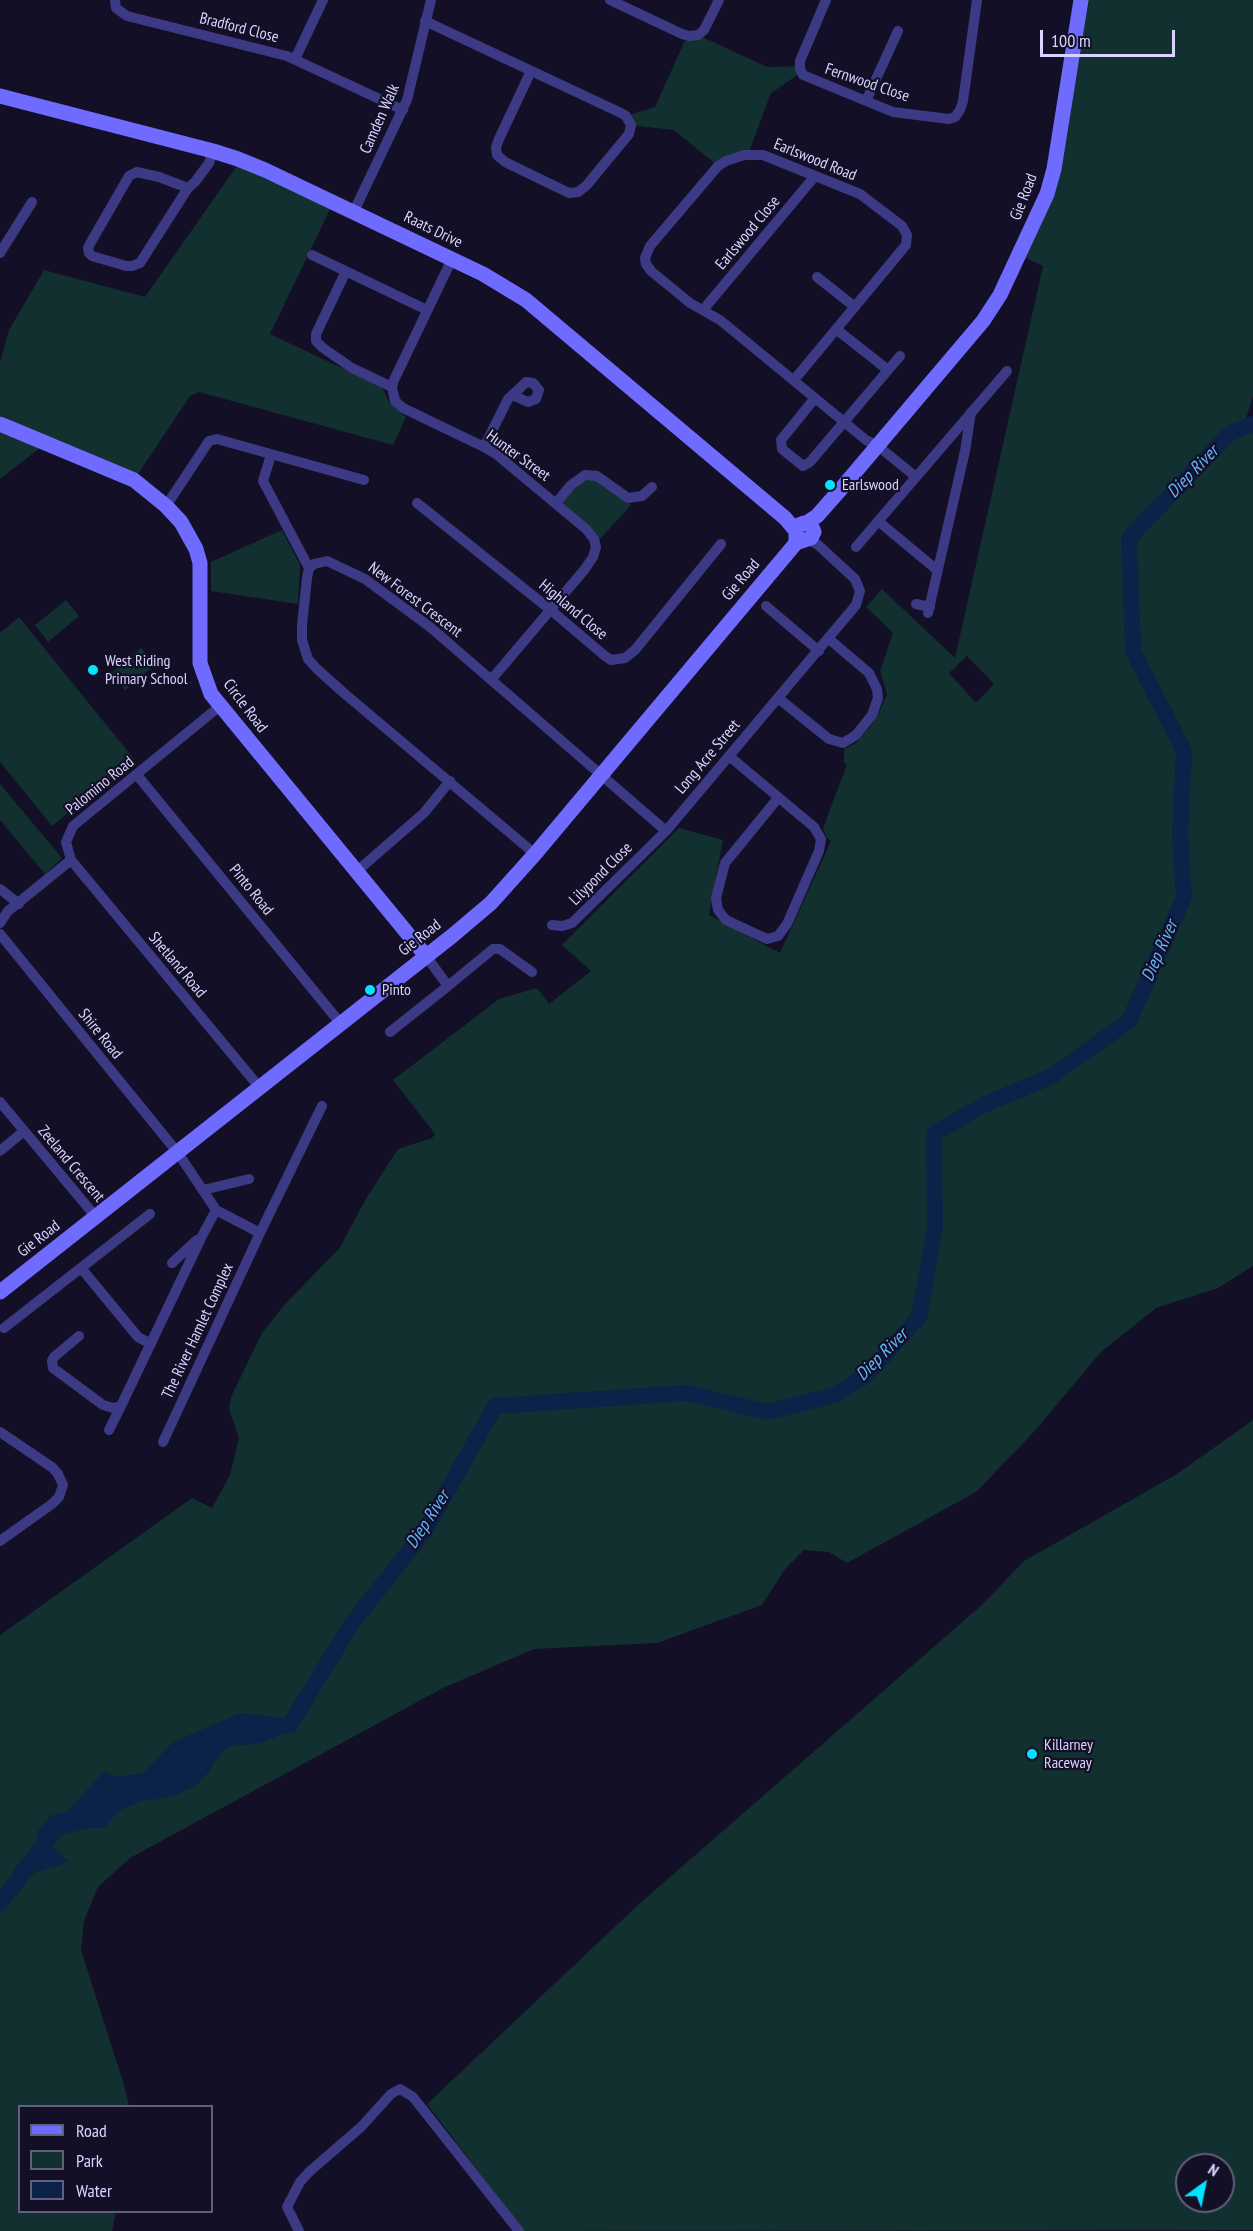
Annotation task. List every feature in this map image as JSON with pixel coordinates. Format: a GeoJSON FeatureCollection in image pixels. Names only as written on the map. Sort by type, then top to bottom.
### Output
{"type":"FeatureCollection","features":[{"type":"Feature","properties":{"kind":"street","name":"Bradford Close"},"geometry":{"type":"LineString","coordinates":[[115,0],[116,8],[127,16],[295,59],[402,110]]}},
{"type":"Feature","properties":{"kind":"street","name":"Bradford Close"},"geometry":{"type":"LineString","coordinates":[[295,59],[323,0]]}},
{"type":"Feature","properties":{"kind":"street","name":"Camden Walk"},"geometry":{"type":"LineString","coordinates":[[354,211],[402,110],[412,83],[431,0]]}},
{"type":"Feature","properties":{"kind":"street"},"geometry":{"type":"LineString","coordinates":[[610,0],[622,3],[689,36],[698,35],[704,30],[719,0]]}},
{"type":"Feature","properties":{"kind":"street","name":"Fernwood Close"},"geometry":{"type":"LineString","coordinates":[[826,0],[802,52],[800,69],[810,79],[892,112],[950,119],[955,117],[963,101],[977,0]]}},
{"type":"Feature","properties":{"kind":"street","name":"Gie Road"},"geometry":{"type":"LineString","coordinates":[[0,1292],[491,903],[806,533],[872,445],[983,321],[1000,295],[1047,194],[1054,169],[1081,0]]}},
{"type":"Feature","properties":{"kind":"street"},"geometry":{"type":"LineString","coordinates":[[425,21],[621,112],[629,120],[629,134],[586,186],[578,192],[569,193],[497,156],[499,138],[531,71]]}},
{"type":"Feature","properties":{"kind":"street"},"geometry":{"type":"LineString","coordinates":[[866,101],[898,31]]}},
{"type":"Feature","properties":{"kind":"street","name":"Raats Drive"},"geometry":{"type":"LineString","coordinates":[[0,96],[213,151],[266,170],[498,282],[525,300],[785,518],[806,533]]}},
{"type":"Feature","properties":{"kind":"street"},"geometry":{"type":"LineString","coordinates":[[188,188],[159,177],[137,172],[129,176],[91,242],[89,253],[92,256],[126,266],[136,265],[145,257],[188,188],[209,163],[213,151]]}},
{"type":"Feature","properties":{"kind":"street","name":"Earlswood Road"},"geometry":{"type":"LineString","coordinates":[[794,380],[906,245],[908,236],[902,226],[866,197],[764,155],[735,157],[718,166],[658,237],[647,251],[646,264],[651,271],[690,303],[720,320],[914,480]]}},
{"type":"Feature","properties":{"kind":"street","name":"Earlswood Close"},"geometry":{"type":"LineString","coordinates":[[703,310],[815,176]]}},
{"type":"Feature","properties":{"kind":"street"},"geometry":{"type":"LineString","coordinates":[[0,253],[32,202]]}},
{"type":"Feature","properties":{"kind":"street"},"geometry":{"type":"LineString","coordinates":[[312,255],[427,310]]}},
{"type":"Feature","properties":{"kind":"street"},"geometry":{"type":"LineString","coordinates":[[346,271],[316,334],[316,341],[352,368],[392,387],[452,258]]}},
{"type":"Feature","properties":{"kind":"street"},"geometry":{"type":"LineString","coordinates":[[817,277],[855,307]]}},
{"type":"Feature","properties":{"kind":"street"},"geometry":{"type":"LineString","coordinates":[[836,329],[888,370]]}},
{"type":"Feature","properties":{"kind":"street"},"geometry":{"type":"LineString","coordinates":[[815,398],[781,440],[782,449],[803,465],[810,462],[900,356]]}},
{"type":"Feature","properties":{"kind":"street"},"geometry":{"type":"LineString","coordinates":[[856,547],[1007,370]]}},
{"type":"Feature","properties":{"kind":"street","name":"Hunter Street"},"geometry":{"type":"LineString","coordinates":[[392,387],[395,401],[403,408],[484,447],[556,503],[594,539],[595,553],[585,569],[552,611],[491,680]]}},
{"type":"Feature","properties":{"kind":"street"},"geometry":{"type":"LineString","coordinates":[[484,447],[501,410],[512,395]]}},
{"type":"Feature","properties":{"kind":"street"},"geometry":{"type":"LineString","coordinates":[[916,604],[929,610],[965,451],[971,412]]}},
{"type":"Feature","properties":{"kind":"street","name":"Circle Road"},"geometry":{"type":"LineString","coordinates":[[0,424],[134,480],[166,506],[181,522],[196,549],[200,569],[200,663],[208,687],[220,706],[426,956]]}},
{"type":"Feature","properties":{"kind":"street"},"geometry":{"type":"LineString","coordinates":[[952,435],[962,436],[965,451]]}},
{"type":"Feature","properties":{"kind":"street"},"geometry":{"type":"LineString","coordinates":[[166,506],[209,441],[217,439],[364,480]]}},
{"type":"Feature","properties":{"kind":"street"},"geometry":{"type":"LineString","coordinates":[[271,455],[263,481],[309,568],[302,640],[308,659],[324,676],[535,854]]}},
{"type":"Feature","properties":{"kind":"street"},"geometry":{"type":"LineString","coordinates":[[556,503],[571,485],[585,475],[597,476],[628,498],[642,496],[652,487]]}},
{"type":"Feature","properties":{"kind":"street","name":"Highland Close"},"geometry":{"type":"LineString","coordinates":[[417,503],[611,660],[625,658],[635,650],[721,544]]}},
{"type":"Feature","properties":{"kind":"street"},"geometry":{"type":"LineString","coordinates":[[878,521],[937,570]]}},
{"type":"Feature","properties":{"kind":"street","name":"Long Acre Street"},"geometry":{"type":"LineString","coordinates":[[666,831],[856,604],[860,591],[855,579],[806,533]]}},
{"type":"Feature","properties":{"kind":"street","name":"New Forest Crescent"},"geometry":{"type":"LineString","coordinates":[[309,568],[324,560],[365,579],[430,627],[602,774]]}},
{"type":"Feature","properties":{"kind":"street"},"geometry":{"type":"LineString","coordinates":[[766,606],[819,651]]}},
{"type":"Feature","properties":{"kind":"street"},"geometry":{"type":"LineString","coordinates":[[778,698],[829,740],[843,743],[856,735],[872,715],[878,698],[877,689],[868,673],[829,639]]}},
{"type":"Feature","properties":{"kind":"street","name":"Palomino Road"},"geometry":{"type":"LineString","coordinates":[[71,861],[66,842],[73,826],[220,706]]}},
{"type":"Feature","properties":{"kind":"street"},"geometry":{"type":"LineString","coordinates":[[729,756],[817,830],[821,843],[787,924],[777,936],[767,939],[726,920],[718,910],[716,898],[725,863],[778,798]]}},
{"type":"Feature","properties":{"kind":"street"},"geometry":{"type":"LineString","coordinates":[[602,774],[666,831]]}},
{"type":"Feature","properties":{"kind":"street","name":"Pinto Road"},"geometry":{"type":"LineString","coordinates":[[137,775],[341,1024]]}},
{"type":"Feature","properties":{"kind":"street"},"geometry":{"type":"LineString","coordinates":[[356,872],[424,813],[450,781]]}},
{"type":"Feature","properties":{"kind":"street","name":"Lilypond Close"},"geometry":{"type":"LineString","coordinates":[[552,926],[572,923],[666,831]]}},
{"type":"Feature","properties":{"kind":"street"},"geometry":{"type":"LineString","coordinates":[[0,923],[8,911],[71,861]]}},
{"type":"Feature","properties":{"kind":"street","name":"Shetland Road"},"geometry":{"type":"LineString","coordinates":[[71,861],[260,1088]]}},
{"type":"Feature","properties":{"kind":"street"},"geometry":{"type":"LineString","coordinates":[[0,889],[18,904]]}},
{"type":"Feature","properties":{"kind":"street","name":"Shire Road"},"geometry":{"type":"LineString","coordinates":[[0,934],[178,1153]]}},
{"type":"Feature","properties":{"kind":"street"},"geometry":{"type":"LineString","coordinates":[[390,1032],[494,949],[500,949],[532,972]]}},
{"type":"Feature","properties":{"kind":"street"},"geometry":{"type":"LineString","coordinates":[[426,956],[448,986]]}},
{"type":"Feature","properties":{"kind":"street","name":"Zeeland Crescent"},"geometry":{"type":"LineString","coordinates":[[0,1102],[96,1217]]}},
{"type":"Feature","properties":{"kind":"street","name":"The River Hamlet Complex"},"geometry":{"type":"LineString","coordinates":[[163,1442],[322,1106]]}},
{"type":"Feature","properties":{"kind":"street","name":"Zeeland Crescent"},"geometry":{"type":"LineString","coordinates":[[0,1151],[24,1131]]}},
{"type":"Feature","properties":{"kind":"street"},"geometry":{"type":"LineString","coordinates":[[178,1153],[216,1210],[260,1233]]}},
{"type":"Feature","properties":{"kind":"street"},"geometry":{"type":"LineString","coordinates":[[203,1190],[249,1179]]}},
{"type":"Feature","properties":{"kind":"street"},"geometry":{"type":"LineString","coordinates":[[109,1430],[216,1210]]}},
{"type":"Feature","properties":{"kind":"street"},"geometry":{"type":"LineString","coordinates":[[4,1328],[150,1214]]}},
{"type":"Feature","properties":{"kind":"street"},"geometry":{"type":"LineString","coordinates":[[172,1263],[202,1236]]}},
{"type":"Feature","properties":{"kind":"street"},"geometry":{"type":"LineString","coordinates":[[81,1268],[138,1337],[151,1344]]}},
{"type":"Feature","properties":{"kind":"street"},"geometry":{"type":"LineString","coordinates":[[79,1336],[54,1357],[53,1368],[103,1405],[113,1408],[121,1406]]}},
{"type":"Feature","properties":{"kind":"street"},"geometry":{"type":"LineString","coordinates":[[0,1432],[53,1468],[63,1485],[59,1497],[52,1504],[0,1541]]}},
{"type":"Feature","properties":{"kind":"street"},"geometry":{"type":"LineString","coordinates":[[299,2231],[287,2207],[300,2182],[361,2127],[391,2094],[400,2089],[413,2097],[519,2231]]}},
{"type":"Feature","properties":{"kind":"green space"},"geometry":{"type":"Polygon","coordinates":[[[1085,0],[1253,0],[1253,396],[1243,428],[1253,432],[1253,1266],[1218,1288],[1156,1308],[1101,1352],[1032,1434],[976,1492],[847,1563],[829,1552],[804,1550],[785,1569],[762,1605],[657,1643],[534,1649],[443,1688],[130,1858],[98,1887],[84,1921],[81,1950],[129,2105],[18,2105],[18,2213],[116,2213],[112,2231],[0,2231],[0,1635],[192,1498],[212,1508],[230,1475],[239,1438],[229,1409],[231,1397],[262,1333],[285,1304],[339,1249],[367,1197],[398,1149],[432,1138],[435,1134],[393,1080],[499,999],[537,988],[549,1004],[591,971],[562,945],[679,828],[723,840],[709,915],[780,953],[831,841],[827,838],[823,828],[847,765],[844,762],[844,749],[856,743],[869,728],[887,694],[880,671],[893,633],[866,607],[882,589],[955,658],[1043,266],[1024,257],[1054,187],[1085,0]],[[967,656],[949,673],[976,703],[994,684],[967,656]]]}},
{"type":"Feature","properties":{"kind":"green space"},"geometry":{"type":"Polygon","coordinates":[[[698,35],[767,67],[800,66],[802,72],[771,93],[748,155],[718,166],[674,130],[631,125],[626,116],[655,107],[687,36],[698,35]]]}},
{"type":"Feature","properties":{"kind":"green space"},"geometry":{"type":"Polygon","coordinates":[[[241,160],[333,203],[270,334],[382,387],[389,402],[406,417],[393,445],[199,392],[190,396],[134,480],[0,415],[0,362],[9,330],[44,270],[145,297],[241,160]]]}},
{"type":"Feature","properties":{"kind":"green space"},"geometry":{"type":"Polygon","coordinates":[[[0,432],[40,448],[0,479],[0,432]]]}},
{"type":"Feature","properties":{"kind":"green space"},"geometry":{"type":"Polygon","coordinates":[[[600,478],[631,505],[598,541],[557,504],[577,481],[600,478]]]}},
{"type":"Feature","properties":{"kind":"green space"},"geometry":{"type":"Polygon","coordinates":[[[282,530],[300,565],[298,604],[211,591],[211,562],[282,530]]]}},
{"type":"Feature","properties":{"kind":"green space"},"geometry":{"type":"Polygon","coordinates":[[[66,600],[79,616],[48,642],[35,625],[66,600]]]}},
{"type":"Feature","properties":{"kind":"green space"},"geometry":{"type":"Polygon","coordinates":[[[19,617],[134,759],[52,826],[0,762],[0,633],[19,617]]]}},
{"type":"Feature","properties":{"kind":"green space"},"geometry":{"type":"Polygon","coordinates":[[[141,648],[155,665],[125,690],[111,673],[141,648]]]}},
{"type":"Feature","properties":{"kind":"green space"},"geometry":{"type":"Polygon","coordinates":[[[0,784],[62,858],[45,874],[0,820],[0,784]]]}},
{"type":"Feature","properties":{"kind":"green space","name":"Killarney Raceway"},"geometry":{"type":"Polygon","coordinates":[[[1253,1420],[1253,2230],[524,2231],[427,2104],[638,1905],[983,1604],[1024,1561],[1177,1474],[1253,1420]]]}},
{"type":"Feature","properties":{"kind":"water"},"geometry":{"type":"Polygon","coordinates":[[[240,1713],[277,1717],[290,1725],[276,1737],[261,1743],[233,1746],[222,1751],[207,1774],[195,1786],[171,1797],[142,1801],[120,1810],[104,1828],[89,1828],[63,1834],[53,1846],[69,1862],[21,1877],[13,1870],[36,1842],[38,1831],[50,1816],[68,1811],[104,1771],[114,1777],[143,1773],[170,1745],[178,1740],[240,1713]]]}},
{"type":"Feature","properties":{"kind":"waterway","name":"Diep River"},"geometry":{"type":"LineString","coordinates":[[269,1728],[290,1725],[352,1623],[425,1531],[495,1406],[687,1393],[767,1412],[835,1395],[867,1375],[919,1317],[935,1228],[934,1134],[985,1104],[1050,1077],[1129,1021],[1184,897],[1180,835],[1184,751],[1133,651],[1129,538],[1230,433],[1253,424]]}},
{"type":"Feature","properties":{"kind":"waterway","name":"Diep River"},"geometry":{"type":"LineString","coordinates":[[0,1903],[34,1860]]}},
{"type":"Feature","properties":{"kind":"place","name":"Earlswood"},"geometry":{"type":"Point","coordinates":[830,485]}},
{"type":"Feature","properties":{"kind":"place","name":"West Riding Primary School"},"geometry":{"type":"Point","coordinates":[93,670]}},
{"type":"Feature","properties":{"kind":"place","name":"Pinto"},"geometry":{"type":"Point","coordinates":[370,990]}},
{"type":"Feature","properties":{"kind":"place","name":"Killarney Raceway"},"geometry":{"type":"Point","coordinates":[1032,1754]}}]}
